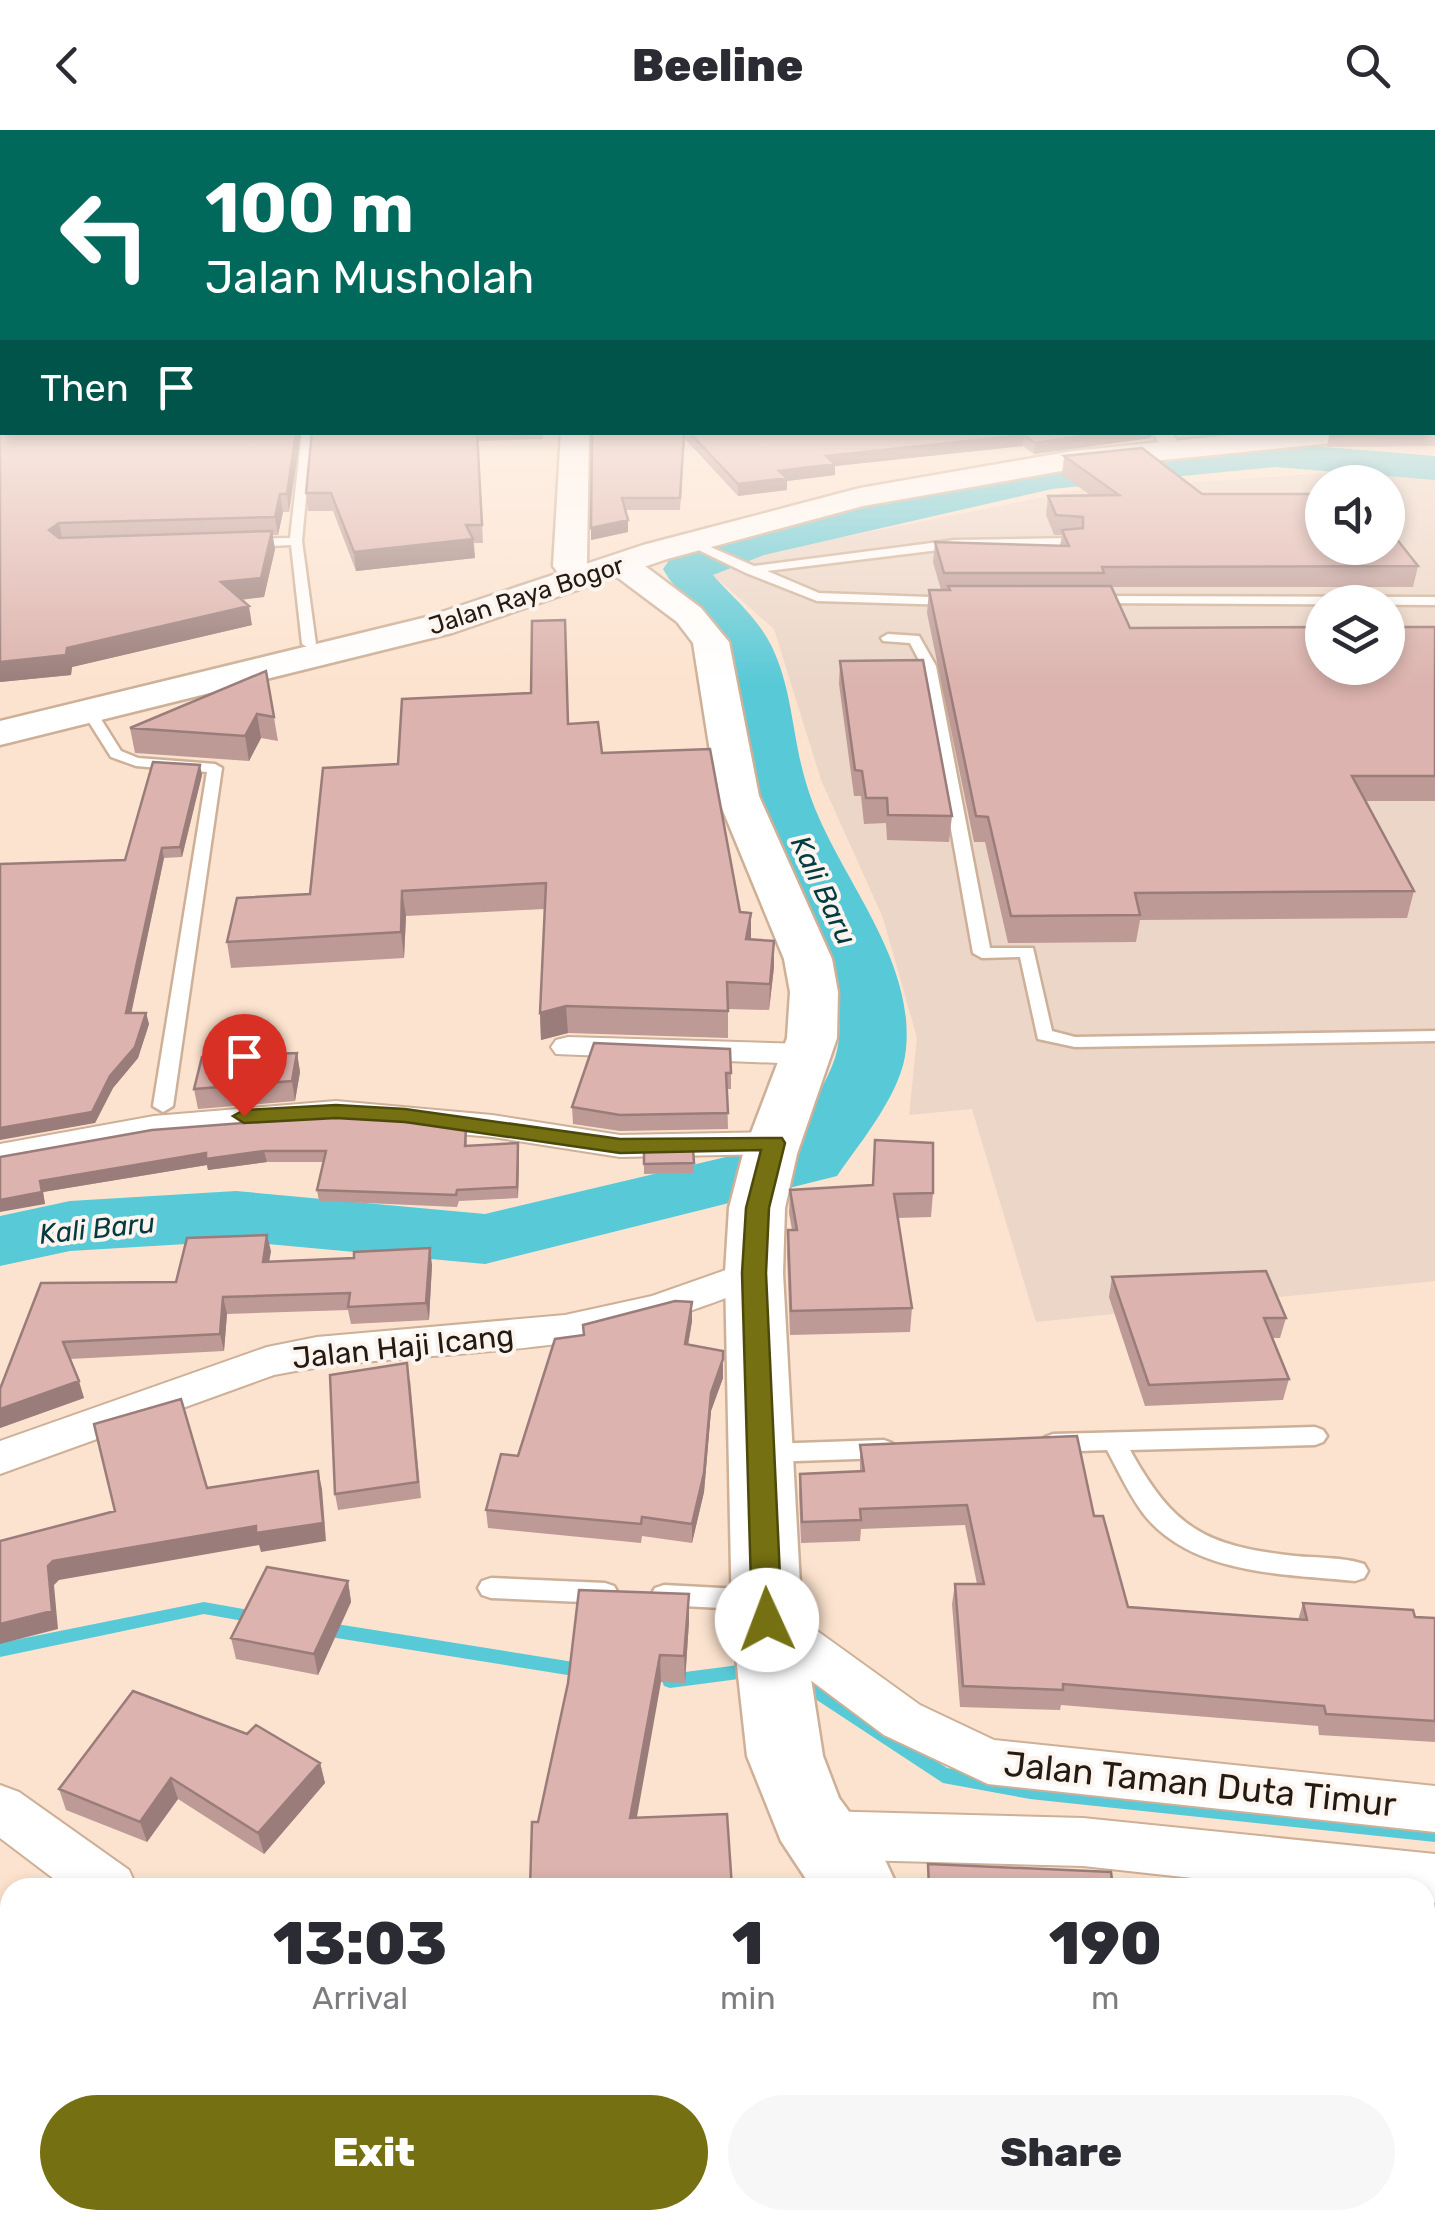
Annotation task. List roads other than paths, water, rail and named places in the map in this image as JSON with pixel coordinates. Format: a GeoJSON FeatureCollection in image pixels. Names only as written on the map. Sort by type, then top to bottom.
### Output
{"type":"FeatureCollection","features":[{"type":"Feature","properties":{"kind":"main road"},"geometry":{"type":"LineString","coordinates":[[570,566],[573,490]]}},
{"type":"Feature","properties":{"kind":"main road","name":"Jalan Raya Bogor"},"geometry":{"type":"LineString","coordinates":[[0,716],[200,686],[309,644],[454,605],[699,525],[845,490]]}},
{"type":"Feature","properties":{"kind":"main road","name":"Jalan Raya Bogor"},"geometry":{"type":"LineString","coordinates":[[0,732],[439,626],[621,564],[846,500],[897,490]]}},
{"type":"Feature","properties":{"kind":"main road"},"geometry":{"type":"LineString","coordinates":[[621,564],[689,615],[704,631],[716,656],[738,796],[808,959],[816,1018],[767,1168],[754,1273],[767,1622],[779,1728],[796,1789],[839,1861]]}},
{"type":"Feature","properties":{"kind":"street"},"geometry":{"type":"LineString","coordinates":[[568,1047],[804,1054]]}},
{"type":"Feature","properties":{"kind":"street"},"geometry":{"type":"LineString","coordinates":[[0,1156],[154,1127],[336,1112],[492,1126],[767,1168]]}},
{"type":"Feature","properties":{"kind":"street","name":"Jalan Haji Icang"},"geometry":{"type":"LineString","coordinates":[[0,1458],[267,1362],[317,1352],[566,1329],[660,1308],[754,1273]]}},
{"type":"Feature","properties":{"kind":"street","name":"Jalan Taman Duta Timur"},"geometry":{"type":"LineString","coordinates":[[767,1622],[902,1720],[988,1762],[1435,1809]]}},
{"type":"Feature","properties":{"kind":"street"},"geometry":{"type":"LineString","coordinates":[[0,1808],[96,1878]]}},
{"type":"Feature","properties":{"kind":"street"},"geometry":{"type":"LineString","coordinates":[[839,1861],[1083,1842],[1425,1878]]}},
{"type":"Feature","properties":{"kind":"lane"},"geometry":{"type":"LineString","coordinates":[[301,490],[296,541],[309,644]]}},
{"type":"Feature","properties":{"kind":"lane"},"geometry":{"type":"LineString","coordinates":[[238,543],[296,541]]}},
{"type":"Feature","properties":{"kind":"lane"},"geometry":{"type":"LineString","coordinates":[[748,570],[955,544],[1074,542]]}},
{"type":"Feature","properties":{"kind":"lane"},"geometry":{"type":"LineString","coordinates":[[693,544],[817,597],[960,601]]}},
{"type":"Feature","properties":{"kind":"lane"},"geometry":{"type":"LineString","coordinates":[[1076,600],[1435,602]]}},
{"type":"Feature","properties":{"kind":"lane"},"geometry":{"type":"LineString","coordinates":[[888,638],[914,638],[929,666],[982,953],[1027,952],[1044,1035],[1075,1042],[1435,1036]]}},
{"type":"Feature","properties":{"kind":"lane"},"geometry":{"type":"LineString","coordinates":[[89,712],[116,754],[136,762],[215,768],[163,1106]]}},
{"type":"Feature","properties":{"kind":"lane"},"geometry":{"type":"LineString","coordinates":[[1035,1444],[1315,1436]]}},
{"type":"Feature","properties":{"kind":"lane"},"geometry":{"type":"LineString","coordinates":[[1113,1442],[1157,1512],[1190,1541],[1232,1557],[1354,1571]]}},
{"type":"Feature","properties":{"kind":"lane"},"geometry":{"type":"LineString","coordinates":[[761,1453],[918,1448]]}},
{"type":"Feature","properties":{"kind":"lane"},"geometry":{"type":"LineString","coordinates":[[492,1588],[767,1622]]}},
{"type":"Feature","properties":{"kind":"waterway","name":"Kali Baru"},"geometry":{"type":"LineString","coordinates":[[0,1241],[70,1226],[236,1216],[485,1239],[811,1160],[847,1104],[870,1057],[870,1013],[864,981],[841,920],[784,803],[753,658],[737,629],[686,569],[750,545],[994,490]]}},
{"type":"Feature","properties":{"kind":"waterway"},"geometry":{"type":"LineString","coordinates":[[0,1650],[204,1608],[260,1618]]}},
{"type":"Feature","properties":{"kind":"waterway"},"geometry":{"type":"LineString","coordinates":[[324,1629],[586,1671]]}},
{"type":"Feature","properties":{"kind":"waterway"},"geometry":{"type":"LineString","coordinates":[[670,1681],[754,1670]]}},
{"type":"Feature","properties":{"kind":"waterway"},"geometry":{"type":"LineString","coordinates":[[800,1680],[943,1775],[1030,1791],[1435,1834]]}}]}
